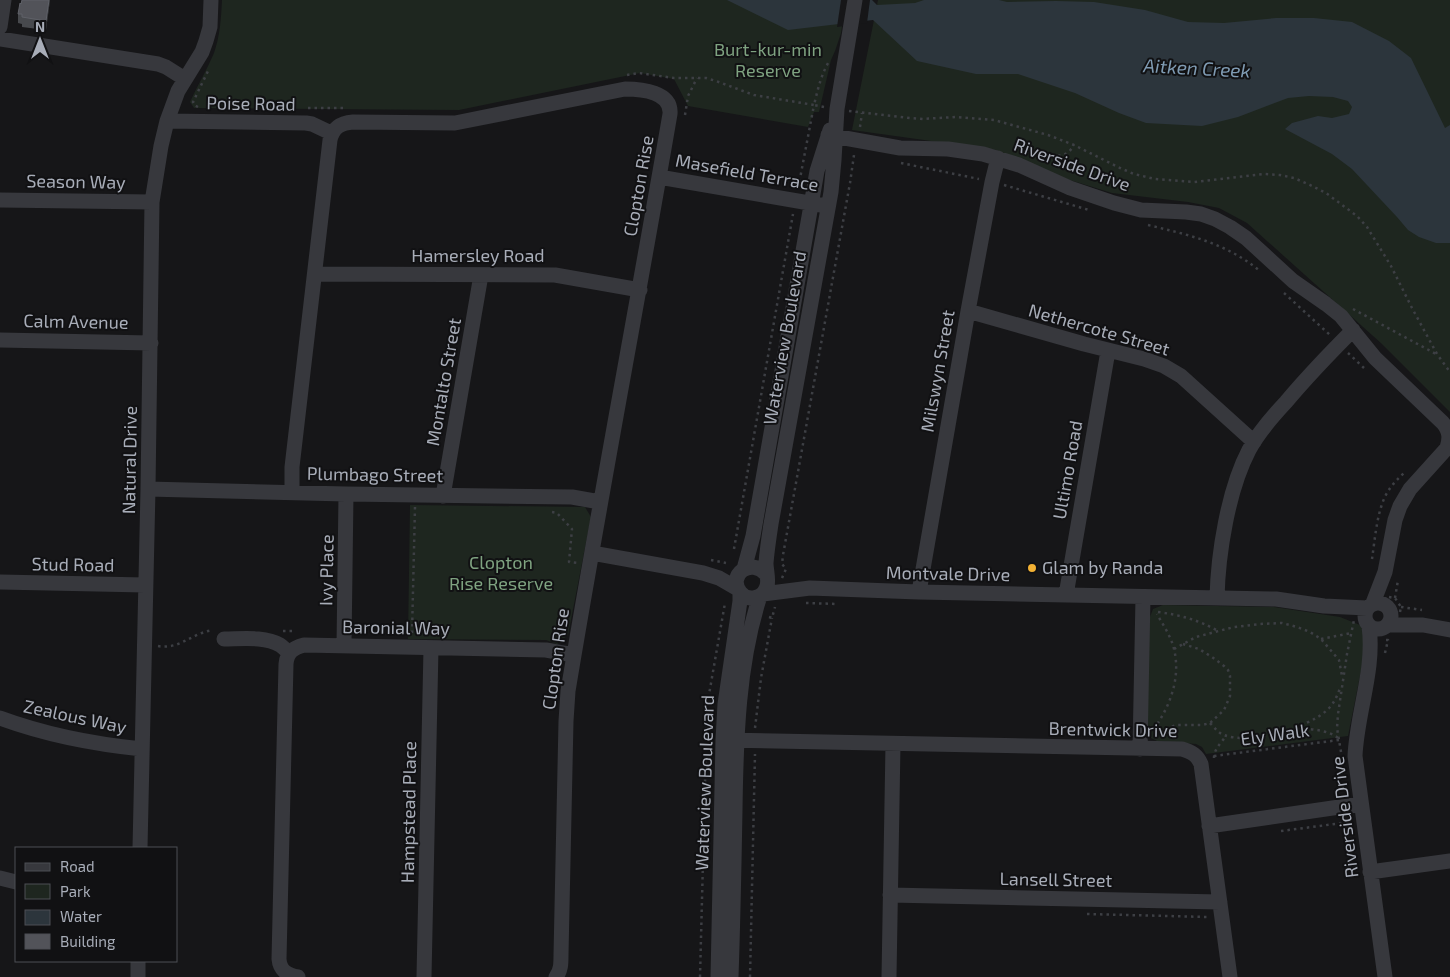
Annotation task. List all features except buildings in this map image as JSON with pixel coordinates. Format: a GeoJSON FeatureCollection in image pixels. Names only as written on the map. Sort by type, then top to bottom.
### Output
{"type":"FeatureCollection","features":[{"type":"Feature","properties":{"kind":"street"},"geometry":{"type":"LineString","coordinates":[[0,27],[4,0]]}},
{"type":"Feature","properties":{"kind":"street","name":"Natural Drive"},"geometry":{"type":"LineString","coordinates":[[140,847],[151,343],[152,202],[167,121],[174,99],[202,52],[206,41],[210,28],[211,0]]}},
{"type":"Feature","properties":{"kind":"street","name":"Waterview Boulevard"},"geometry":{"type":"LineString","coordinates":[[771,577],[767,552],[812,203],[818,171],[832,135],[838,109],[855,0]]}},
{"type":"Feature","properties":{"kind":"street"},"geometry":{"type":"LineString","coordinates":[[0,39],[158,64],[186,79]]}},
{"type":"Feature","properties":{"kind":"street","name":"Clopton Rise"},"geometry":{"type":"LineString","coordinates":[[332,133],[336,128],[345,123],[456,123],[615,91],[635,89],[658,94],[670,105],[660,177],[600,502],[568,691],[561,961],[556,977]]}},
{"type":"Feature","properties":{"kind":"street","name":"Poise Road"},"geometry":{"type":"LineString","coordinates":[[167,121],[306,123],[332,133]]}},
{"type":"Feature","properties":{"kind":"street"},"geometry":{"type":"LineString","coordinates":[[292,492],[292,467],[332,133]]}},
{"type":"Feature","properties":{"kind":"street","name":"Waterview Boulevard"},"geometry":{"type":"LineString","coordinates":[[742,570],[753,536],[828,206],[834,166],[832,135]]}},
{"type":"Feature","properties":{"kind":"street","name":"Riverside Drive"},"geometry":{"type":"LineString","coordinates":[[832,135],[900,148],[965,151],[1004,160],[1070,188],[1114,203],[1141,210],[1201,214],[1215,219],[1246,238],[1293,281],[1341,316],[1375,358],[1443,423],[1449,433],[1450,440],[1447,448],[1410,489],[1400,506],[1396,520],[1392,572],[1377,617],[1377,659],[1355,746],[1355,767],[1383,975]]}},
{"type":"Feature","properties":{"kind":"street","name":"Milswyn Street"},"geometry":{"type":"LineString","coordinates":[[919,592],[992,182],[1004,160]]}},
{"type":"Feature","properties":{"kind":"street","name":"Masefield Terrace"},"geometry":{"type":"LineString","coordinates":[[660,177],[796,202],[828,206]]}},
{"type":"Feature","properties":{"kind":"street","name":"Season Way"},"geometry":{"type":"LineString","coordinates":[[0,200],[152,202]]}},
{"type":"Feature","properties":{"kind":"street","name":"Hamersley Road"},"geometry":{"type":"LineString","coordinates":[[315,274],[555,275],[640,290]]}},
{"type":"Feature","properties":{"kind":"street","name":"Montalto Street"},"geometry":{"type":"LineString","coordinates":[[443,496],[481,275]]}},
{"type":"Feature","properties":{"kind":"street","name":"Nethercote Street"},"geometry":{"type":"LineString","coordinates":[[968,311],[1164,366],[1181,376],[1254,442]]}},
{"type":"Feature","properties":{"kind":"street"},"geometry":{"type":"LineString","coordinates":[[1217,598],[1218,574],[1228,513],[1242,464],[1254,442],[1271,418],[1353,330]]}},
{"type":"Feature","properties":{"kind":"street","name":"Calm Avenue"},"geometry":{"type":"LineString","coordinates":[[1,344],[151,343]]}},
{"type":"Feature","properties":{"kind":"street","name":"Ultimo Road"},"geometry":{"type":"LineString","coordinates":[[1066,595],[1108,351]]}},
{"type":"Feature","properties":{"kind":"street","name":"Plumbago Street"},"geometry":{"type":"LineString","coordinates":[[148,489],[572,498],[600,502]]}},
{"type":"Feature","properties":{"kind":"street","name":"Ivy Place"},"geometry":{"type":"LineString","coordinates":[[344,646],[346,494]]}},
{"type":"Feature","properties":{"kind":"street"},"geometry":{"type":"LineString","coordinates":[[591,559],[703,573],[719,578],[749,598],[762,595],[767,587],[768,579],[771,577],[756,567],[703,573]]}},
{"type":"Feature","properties":{"kind":"street"},"geometry":{"type":"LineString","coordinates":[[739,590],[737,580],[742,570]]}},
{"type":"Feature","properties":{"kind":"street","name":"Montvale Drive"},"geometry":{"type":"LineString","coordinates":[[771,577],[810,588]]}},
{"type":"Feature","properties":{"kind":"street","name":"Stud Road"},"geometry":{"type":"LineString","coordinates":[[0,582],[145,585]]}},
{"type":"Feature","properties":{"kind":"street","name":"Montvale Drive"},"geometry":{"type":"LineString","coordinates":[[762,595],[810,588],[1276,599],[1324,606],[1450,630]]}},
{"type":"Feature","properties":{"kind":"street","name":"Waterview Boulevard"},"geometry":{"type":"LineString","coordinates":[[718,977],[726,913],[730,740],[725,704],[739,611],[739,590]]}},
{"type":"Feature","properties":{"kind":"street","name":"Waterview Boulevard"},"geometry":{"type":"LineString","coordinates":[[730,740],[740,698],[750,632],[762,595]]}},
{"type":"Feature","properties":{"kind":"street"},"geometry":{"type":"LineString","coordinates":[[1140,749],[1143,597]]}},
{"type":"Feature","properties":{"kind":"street"},"geometry":{"type":"LineString","coordinates":[[224,639],[271,642],[280,645],[289,653],[286,664],[279,959],[282,968],[288,975]]}},
{"type":"Feature","properties":{"kind":"street","name":"Baronial Way"},"geometry":{"type":"LineString","coordinates":[[289,653],[293,649],[304,645],[546,650],[574,655]]}},
{"type":"Feature","properties":{"kind":"street","name":"Hampstead Place"},"geometry":{"type":"LineString","coordinates":[[424,977],[431,648]]}},
{"type":"Feature","properties":{"kind":"street","name":"Zealous Way"},"geometry":{"type":"LineString","coordinates":[[0,718],[42,732],[73,739],[142,749]]}},
{"type":"Feature","properties":{"kind":"street","name":"Brentwick Drive"},"geometry":{"type":"LineString","coordinates":[[730,740],[1182,750],[1195,755],[1201,764],[1230,977]]}},
{"type":"Feature","properties":{"kind":"street"},"geometry":{"type":"LineString","coordinates":[[889,977],[893,744]]}},
{"type":"Feature","properties":{"kind":"street"},"geometry":{"type":"LineString","coordinates":[[1209,826],[1360,804]]}},
{"type":"Feature","properties":{"kind":"street"},"geometry":{"type":"LineString","coordinates":[[1370,872],[1450,862]]}},
{"type":"Feature","properties":{"kind":"street"},"geometry":{"type":"LineString","coordinates":[[0,878],[15,882]]}},
{"type":"Feature","properties":{"kind":"street","name":"Lansell Street"},"geometry":{"type":"LineString","coordinates":[[890,895],[1220,902]]}},
{"type":"Feature","properties":{"kind":"street","name":"Waterview Boulevard"},"geometry":{"type":"LineString","coordinates":[[726,913],[732,977]]}},
{"type":"Feature","properties":{"kind":"street"},"geometry":{"type":"LineString","coordinates":[[138,962],[138,977]]}},
{"type":"Feature","properties":{"kind":"path"},"geometry":{"type":"LineString","coordinates":[[734,549],[814,105],[824,69],[833,55]]}},
{"type":"Feature","properties":{"kind":"path"},"geometry":{"type":"LineString","coordinates":[[201,108],[196,107],[193,102],[212,64]]}},
{"type":"Feature","properties":{"kind":"path"},"geometry":{"type":"LineString","coordinates":[[622,76],[639,72],[674,78],[697,78],[716,81],[754,95],[862,113],[923,119],[955,117],[994,120],[1048,135],[1074,145],[1120,168],[1155,179],[1194,182],[1249,175],[1280,175],[1308,184],[1357,216],[1366,227],[1391,266],[1412,308],[1450,372]]}},
{"type":"Feature","properties":{"kind":"path"},"geometry":{"type":"LineString","coordinates":[[684,121],[688,96],[697,78]]}},
{"type":"Feature","properties":{"kind":"path"},"geometry":{"type":"LineString","coordinates":[[307,108],[345,108]]}},
{"type":"Feature","properties":{"kind":"path"},"geometry":{"type":"LineString","coordinates":[[771,577],[786,569],[782,564],[783,554],[862,113]]}},
{"type":"Feature","properties":{"kind":"path"},"geometry":{"type":"LineString","coordinates":[[1004,160],[1038,150],[1059,156],[1064,155],[1070,152],[1074,145]]}},
{"type":"Feature","properties":{"kind":"path"},"geometry":{"type":"LineString","coordinates":[[896,162],[992,182],[1097,212]]}},
{"type":"Feature","properties":{"kind":"path"},"geometry":{"type":"LineString","coordinates":[[1143,224],[1200,238],[1226,248],[1263,273]]}},
{"type":"Feature","properties":{"kind":"path"},"geometry":{"type":"LineString","coordinates":[[1283,291],[1370,374]]}},
{"type":"Feature","properties":{"kind":"path"},"geometry":{"type":"LineString","coordinates":[[1341,316],[1349,309],[1354,309],[1438,354]]}},
{"type":"Feature","properties":{"kind":"path"},"geometry":{"type":"LineString","coordinates":[[1372,560],[1380,510],[1386,494],[1412,465]]}},
{"type":"Feature","properties":{"kind":"path"},"geometry":{"type":"LineString","coordinates":[[412,633],[415,495]]}},
{"type":"Feature","properties":{"kind":"path"},"geometry":{"type":"LineString","coordinates":[[544,511],[557,513],[572,528],[569,562],[591,559]]}},
{"type":"Feature","properties":{"kind":"path"},"geometry":{"type":"LineString","coordinates":[[1321,639],[1352,633],[1377,617],[1392,572]]}},
{"type":"Feature","properties":{"kind":"path"},"geometry":{"type":"LineString","coordinates":[[700,977],[707,706],[724,608]]}},
{"type":"Feature","properties":{"kind":"path"},"geometry":{"type":"LineString","coordinates":[[1154,611],[1167,631],[1174,649],[1176,673],[1171,699],[1163,717],[1150,735],[1176,724],[1210,723],[1224,710],[1230,696],[1231,685],[1228,670],[1212,657],[1183,644]]}},
{"type":"Feature","properties":{"kind":"path"},"geometry":{"type":"LineString","coordinates":[[1377,617],[1388,640],[1377,659]]}},
{"type":"Feature","properties":{"kind":"path"},"geometry":{"type":"LineString","coordinates":[[750,977],[755,741],[761,678],[772,618]]}},
{"type":"Feature","properties":{"kind":"path"},"geometry":{"type":"LineString","coordinates":[[1174,649],[1196,637],[1218,631],[1260,624],[1282,624],[1310,632],[1321,639],[1339,660],[1343,679],[1334,703],[1314,720],[1278,733],[1250,738],[1226,736],[1218,732],[1210,723]]}},
{"type":"Feature","properties":{"kind":"path"},"geometry":{"type":"LineString","coordinates":[[1339,740],[1337,728],[1338,714],[1352,633]]}},
{"type":"Feature","properties":{"kind":"path"},"geometry":{"type":"LineString","coordinates":[[1296,727],[1332,734],[1339,740]]}},
{"type":"Feature","properties":{"kind":"path","name":"Ely Walk"},"geometry":{"type":"LineString","coordinates":[[1226,736],[1217,748],[1214,756],[1339,740]]}},
{"type":"Feature","properties":{"kind":"path"},"geometry":{"type":"LineString","coordinates":[[1273,832],[1350,822]]}},
{"type":"Feature","properties":{"kind":"path"},"geometry":{"type":"LineString","coordinates":[[1205,902],[1208,923]]}},
{"type":"Feature","properties":{"kind":"green space","name":"Burt-kur-min Reserve"},"geometry":{"type":"Polygon","coordinates":[[[222,0],[846,0],[841,33],[831,60],[819,112],[814,112],[808,127],[688,106],[674,79],[640,73],[459,110],[194,108],[190,102],[216,47],[222,0]]]}},
{"type":"Feature","properties":{"kind":"green space"},"geometry":{"type":"Polygon","coordinates":[[[878,0],[1450,0],[1450,412],[1382,344],[1247,223],[1219,208],[1188,202],[1112,193],[1060,177],[996,150],[852,130],[878,0]]]}},
{"type":"Feature","properties":{"kind":"green space","name":"Clopton Rise Reserve"},"geometry":{"type":"Polygon","coordinates":[[[410,505],[585,507],[591,517],[568,635],[557,644],[546,640],[408,639],[410,505]]]}},
{"type":"Feature","properties":{"kind":"green space"},"geometry":{"type":"Polygon","coordinates":[[[1163,605],[1274,607],[1340,617],[1360,625],[1364,630],[1366,646],[1348,736],[1206,754],[1202,747],[1196,744],[1157,741],[1151,738],[1148,732],[1148,622],[1153,609],[1163,605]]]}},
{"type":"Feature","properties":{"kind":"water","name":"Aitken Creek"},"geometry":{"type":"Polygon","coordinates":[[[727,0],[872,0],[877,5],[915,3],[924,0],[1094,2],[1145,10],[1188,22],[1224,23],[1276,18],[1314,18],[1352,22],[1389,41],[1411,58],[1445,128],[1450,125],[1450,243],[1436,243],[1419,237],[1408,230],[1352,169],[1332,154],[1285,129],[1292,123],[1318,116],[1332,118],[1349,114],[1352,107],[1348,101],[1333,97],[1309,96],[1288,98],[1238,117],[1202,126],[1146,123],[1075,93],[1018,74],[976,74],[917,61],[873,20],[788,30],[727,0]]]}},
{"type":"Feature","properties":{"kind":"pier"},"geometry":{"type":"Polygon","coordinates":[[[841,0],[870,0],[867,23],[837,27],[841,0]]]}},
{"type":"Feature","properties":{"kind":"place","name":"Glam by Randa"},"geometry":{"type":"Point","coordinates":[1032,568]}}]}
